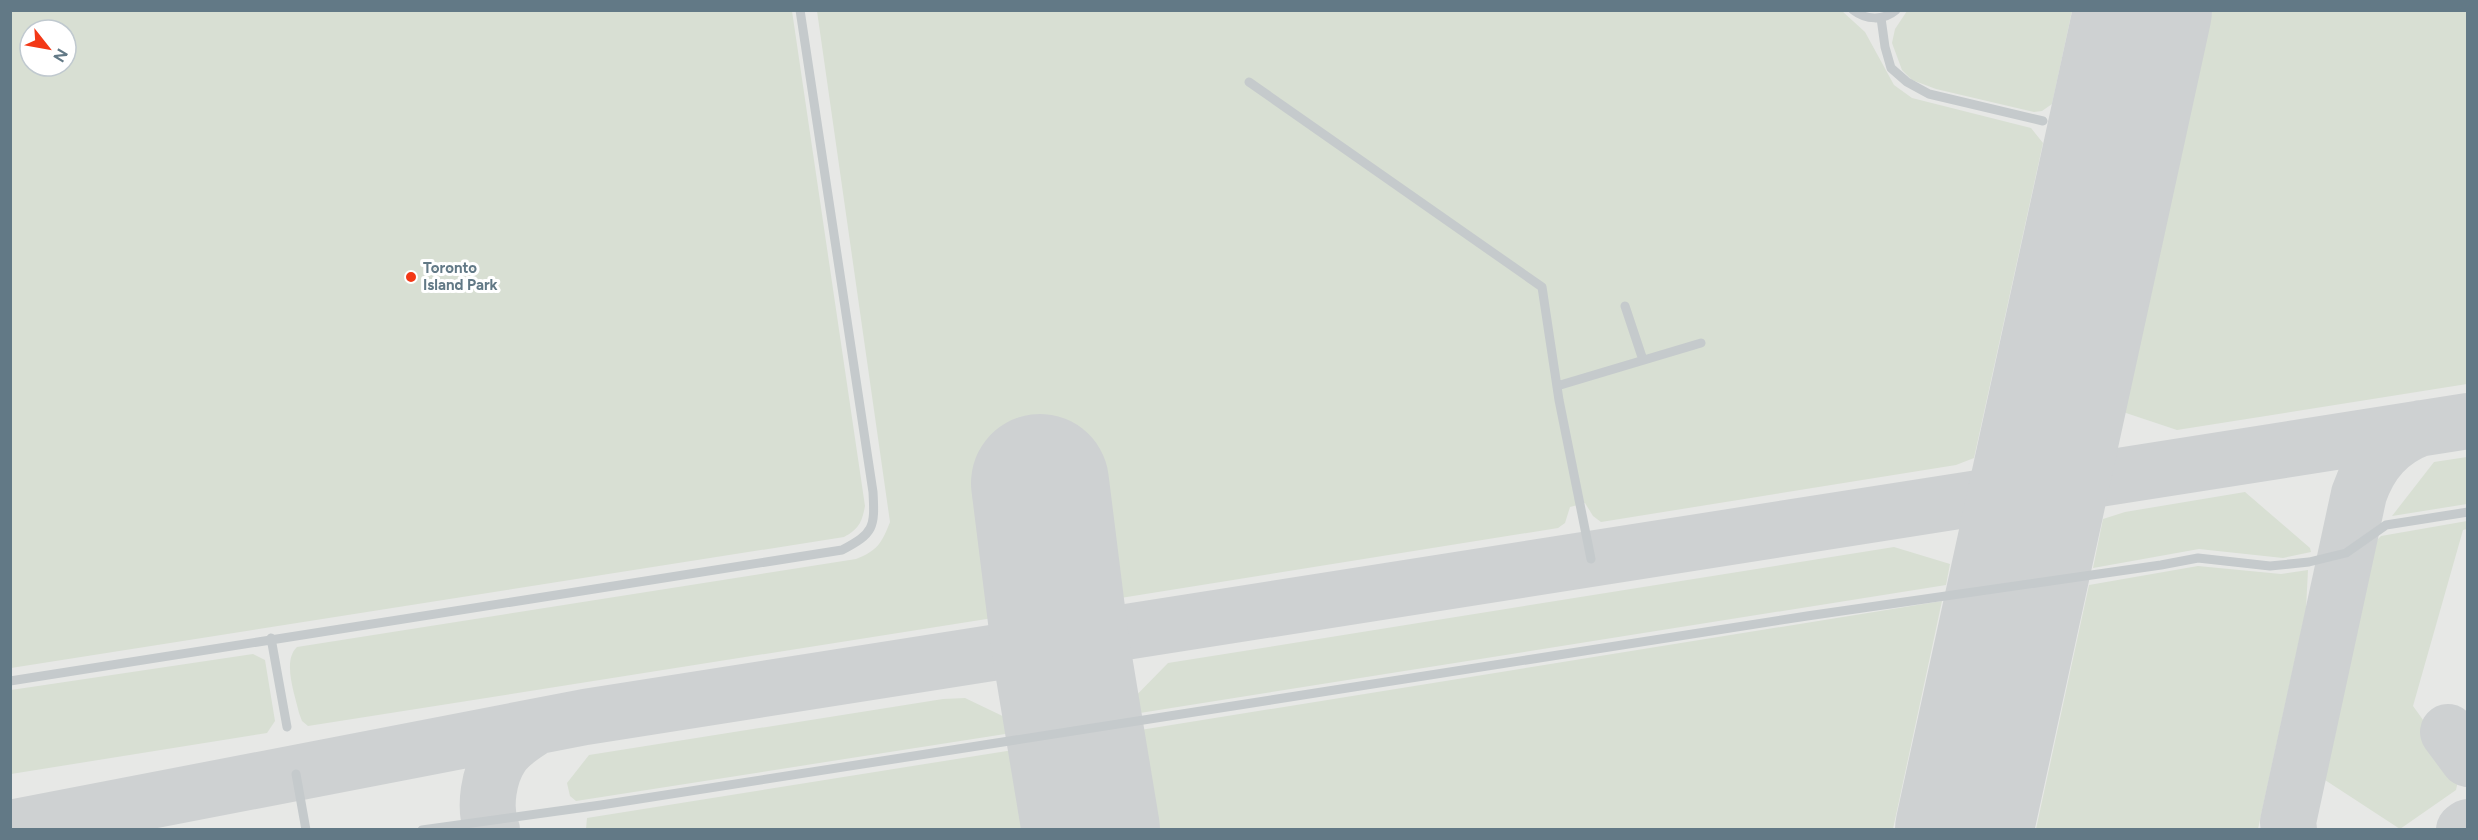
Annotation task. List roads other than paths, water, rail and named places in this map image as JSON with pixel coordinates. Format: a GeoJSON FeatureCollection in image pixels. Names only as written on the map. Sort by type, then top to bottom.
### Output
{"type":"FeatureCollection","features":[{"type":"Feature","properties":{"kind":"lane"},"geometry":{"type":"LineString","coordinates":[[10,681],[271,638],[842,550],[864,538],[874,519],[873,492],[800,10]]}},
{"type":"Feature","properties":{"kind":"lane"},"geometry":{"type":"LineString","coordinates":[[1853,10],[1870,18],[1881,18],[1896,10]]}},
{"type":"Feature","properties":{"kind":"lane"},"geometry":{"type":"LineString","coordinates":[[1881,18],[1885,47],[1892,68],[1907,82],[1929,94],[2043,121]]}},
{"type":"Feature","properties":{"kind":"lane"},"geometry":{"type":"LineString","coordinates":[[1249,82],[1542,287],[1557,386],[1591,559]]}},
{"type":"Feature","properties":{"kind":"lane"},"geometry":{"type":"LineString","coordinates":[[1625,306],[1643,360]]}},
{"type":"Feature","properties":{"kind":"lane"},"geometry":{"type":"LineString","coordinates":[[1557,386],[1701,343]]}},
{"type":"Feature","properties":{"kind":"lane"},"geometry":{"type":"LineString","coordinates":[[422,830],[613,803],[1796,618],[2161,566],[2198,558],[2270,566],[2309,562],[2346,553],[2386,525],[2468,512]]}},
{"type":"Feature","properties":{"kind":"lane"},"geometry":{"type":"LineString","coordinates":[[271,638],[287,727]]}},
{"type":"Feature","properties":{"kind":"lane"},"geometry":{"type":"LineString","coordinates":[[296,774],[306,830]]}},
{"type":"Feature","properties":{"kind":"place","name":"Toronto Island Park"},"geometry":{"type":"Point","coordinates":[411,277]}}]}
